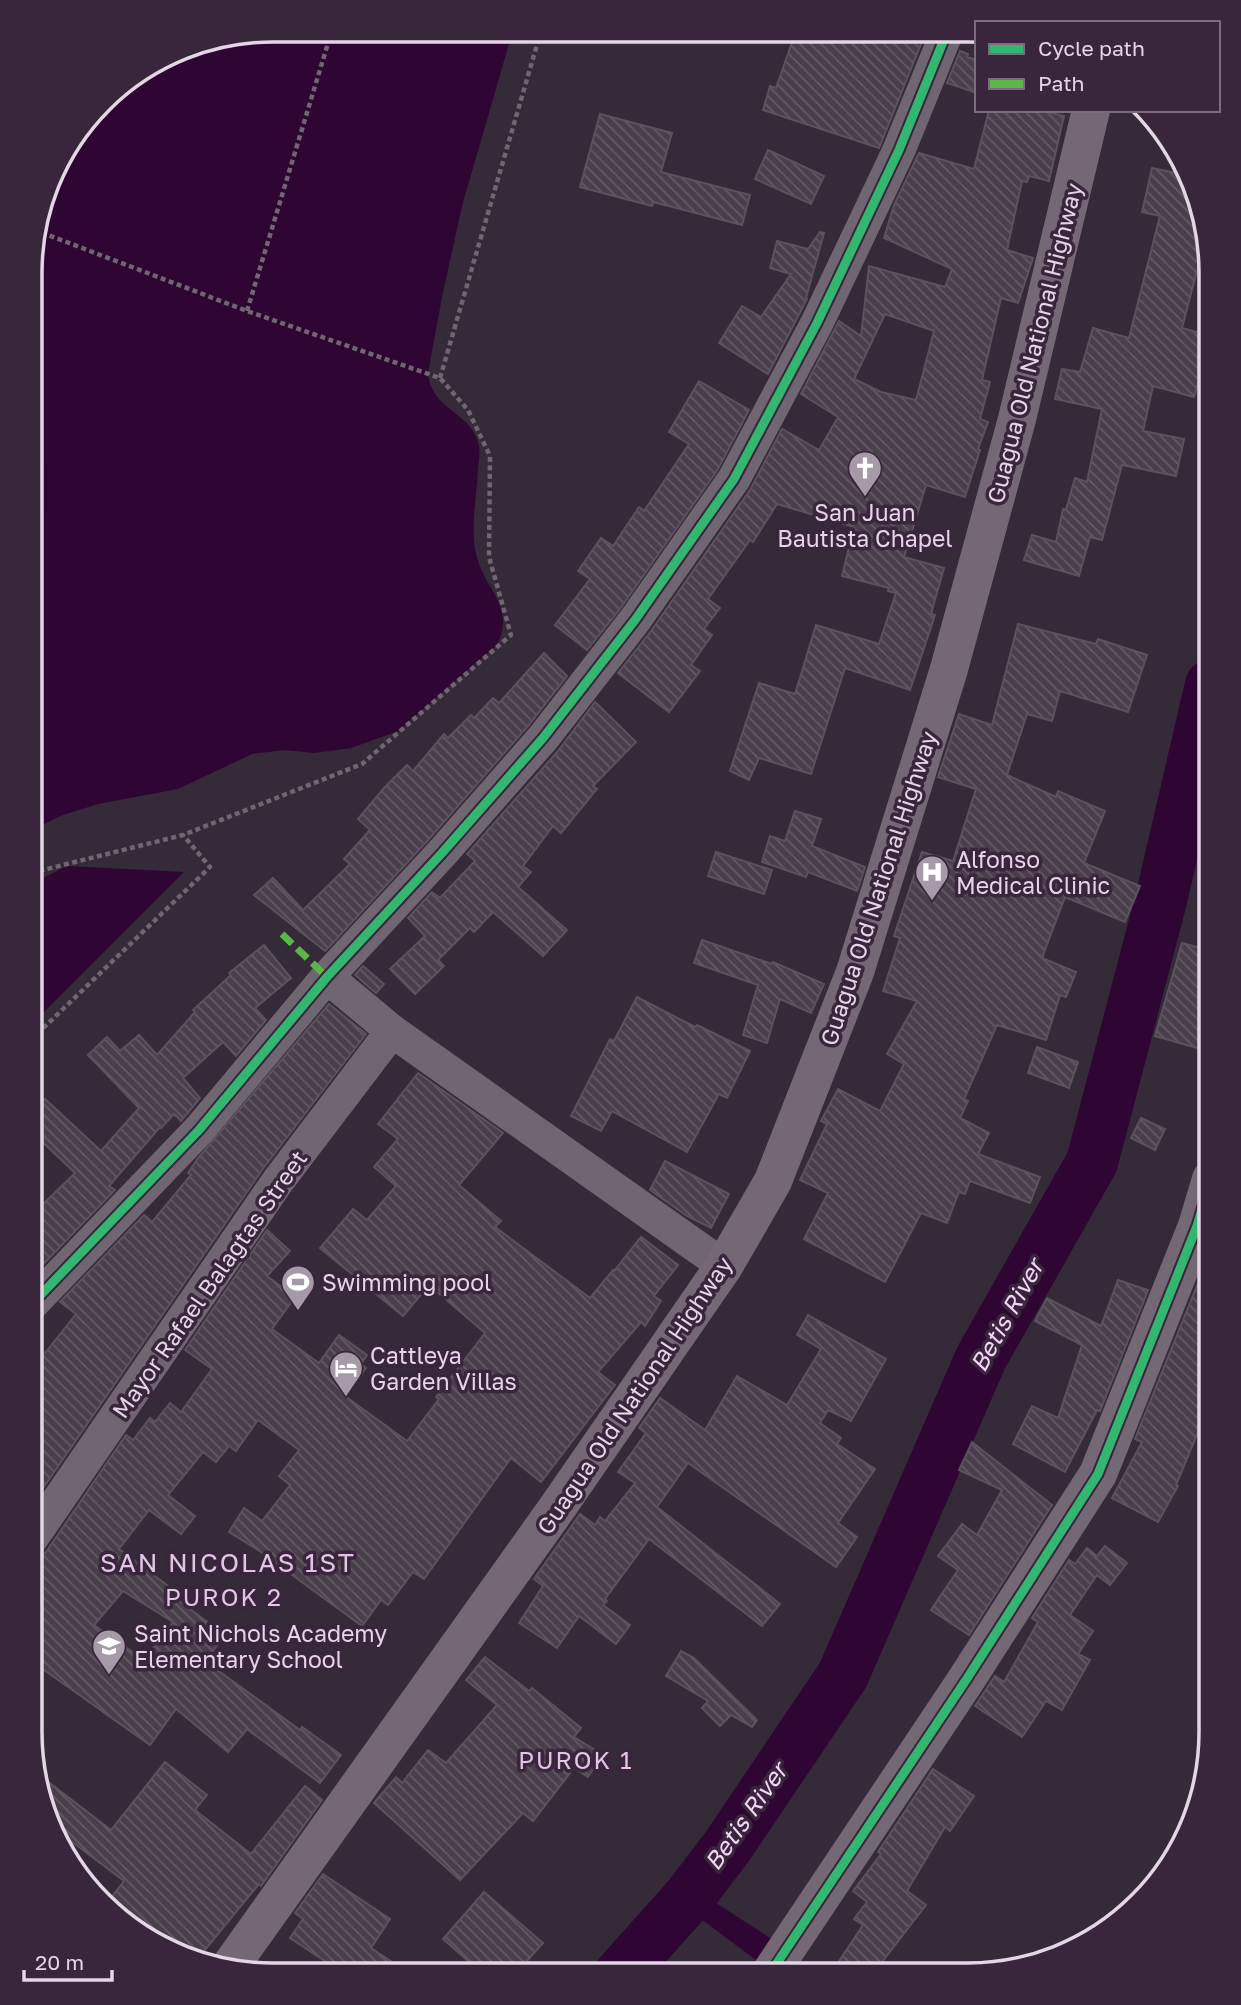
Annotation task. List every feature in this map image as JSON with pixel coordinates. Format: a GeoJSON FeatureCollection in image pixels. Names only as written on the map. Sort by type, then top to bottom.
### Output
{"type":"FeatureCollection","features":[{"type":"Feature","properties":{"kind":"main road","name":"Guagua Old National Highway"},"geometry":{"type":"LineString","coordinates":[[235,1959],[557,1508],[724,1266],[773,1181],[855,972],[956,643],[1017,419],[1091,112]]}},
{"type":"Feature","properties":{"kind":"main road"},"geometry":{"type":"LineString","coordinates":[[777,1963],[1098,1474],[1199,1219]]}},
{"type":"Feature","properties":{"kind":"street"},"geometry":{"type":"LineString","coordinates":[[42,1294],[199,1130],[327,977],[442,853],[543,738],[635,620],[734,480],[817,323],[899,150],[943,42]]}},
{"type":"Feature","properties":{"kind":"street"},"geometry":{"type":"LineString","coordinates":[[327,977],[392,1031],[724,1266]]}},
{"type":"Feature","properties":{"kind":"street","name":"Mayor Rafael Balagtas Street"},"geometry":{"type":"LineString","coordinates":[[42,1524],[278,1181],[392,1031]]}},
{"type":"Feature","properties":{"kind":"path"},"geometry":{"type":"LineString","coordinates":[[247,311],[328,42]]}},
{"type":"Feature","properties":{"kind":"path"},"geometry":{"type":"LineString","coordinates":[[440,378],[538,42]]}},
{"type":"Feature","properties":{"kind":"path"},"geometry":{"type":"LineString","coordinates":[[42,870],[183,835],[362,764],[511,635],[489,557],[490,456],[468,410],[440,378],[247,311],[46,234]]}},
{"type":"Feature","properties":{"kind":"path"},"geometry":{"type":"LineString","coordinates":[[42,1029],[209,867],[183,835]]}},
{"type":"Feature","properties":{"kind":"shaded area"},"geometry":{"type":"Polygon","coordinates":[[[258,42],[510,42],[462,206],[428,373],[436,396],[469,426],[479,446],[474,543],[480,567],[501,608],[502,631],[497,645],[398,731],[351,748],[314,753],[285,750],[252,754],[178,789],[98,804],[42,825],[42,273],[44,243],[54,199],[73,158],[99,121],[133,90],[171,66],[228,46],[258,42]]]}},
{"type":"Feature","properties":{"kind":"shaded area"},"geometry":{"type":"Polygon","coordinates":[[[67,866],[184,872],[42,1014],[42,878],[67,866]]]}},
{"type":"Feature","properties":{"kind":"shaded area"},"geometry":{"type":"Polygon","coordinates":[[[716,1903],[781,1945],[803,1963],[760,1963],[701,1919],[696,1904],[716,1903]]]}},
{"type":"Feature","properties":{"kind":"building"},"geometry":{"type":"Polygon","coordinates":[[[792,42],[922,42],[879,148],[763,110],[770,86],[776,88],[792,42]]]}},
{"type":"Feature","properties":{"kind":"building"},"geometry":{"type":"Polygon","coordinates":[[[960,51],[975,59],[975,92],[947,83],[960,51]]]}},
{"type":"Feature","properties":{"kind":"building"},"geometry":{"type":"Polygon","coordinates":[[[988,112],[1047,112],[1064,116],[1049,181],[1029,176],[1027,182],[1022,181],[1007,250],[1033,258],[1018,303],[1001,298],[982,380],[990,382],[980,419],[988,422],[965,497],[926,485],[904,557],[944,568],[931,614],[935,615],[910,690],[845,668],[811,774],[759,758],[749,780],[730,771],[759,683],[795,694],[816,625],[879,644],[896,593],[888,591],[889,588],[842,576],[854,527],[777,504],[753,542],[750,540],[708,599],[720,608],[704,629],[712,635],[691,665],[700,671],[669,712],[618,673],[651,631],[750,490],[782,429],[819,450],[838,417],[801,394],[839,321],[861,336],[869,266],[945,287],[952,269],[884,238],[894,205],[919,153],[974,169],[988,112]],[[885,314],[854,379],[881,392],[916,400],[934,331],[885,314]]]}},
{"type":"Feature","properties":{"kind":"building"},"geometry":{"type":"Polygon","coordinates":[[[600,114],[672,133],[661,172],[750,195],[742,225],[580,187],[600,114]]]}},
{"type":"Feature","properties":{"kind":"building"},"geometry":{"type":"Polygon","coordinates":[[[768,150],[824,176],[811,204],[755,179],[768,150]]]}},
{"type":"Feature","properties":{"kind":"building"},"geometry":{"type":"Polygon","coordinates":[[[1152,168],[1175,173],[1195,228],[1199,258],[1182,328],[1199,333],[1199,379],[1194,397],[1153,386],[1143,431],[1184,439],[1176,476],[1122,465],[1102,540],[1090,537],[1079,576],[1024,560],[1032,535],[1056,542],[1063,509],[1066,510],[1075,478],[1087,482],[1102,409],[1055,399],[1062,369],[1080,372],[1093,328],[1129,338],[1160,216],[1142,212],[1152,168]]]}},
{"type":"Feature","properties":{"kind":"building"},"geometry":{"type":"Polygon","coordinates":[[[820,232],[824,233],[807,299],[768,374],[719,343],[742,306],[761,317],[791,274],[770,268],[777,241],[808,249],[820,232]]]}},
{"type":"Feature","properties":{"kind":"building"},"geometry":{"type":"Polygon","coordinates":[[[699,381],[749,410],[718,469],[620,609],[587,650],[555,625],[590,579],[578,571],[601,538],[613,546],[639,507],[644,511],[689,444],[669,432],[699,381]]]}},
{"type":"Feature","properties":{"kind":"building"},"geometry":{"type":"Polygon","coordinates":[[[1018,624],[1096,644],[1098,639],[1147,655],[1128,712],[1060,691],[1052,721],[1027,714],[1007,775],[1056,797],[1058,791],[1105,811],[1084,863],[1140,886],[1125,922],[1065,897],[1042,958],[1076,972],[1066,997],[1060,995],[1046,1040],[997,1025],[964,1099],[968,1101],[960,1118],[989,1133],[978,1154],[1040,1177],[1030,1203],[970,1181],[965,1194],[959,1192],[947,1223],[921,1213],[885,1282],[804,1239],[828,1193],[800,1180],[827,1124],[821,1121],[838,1089],[880,1111],[904,1064],[887,1054],[917,1001],[883,991],[900,938],[894,936],[922,852],[953,861],[976,789],[938,777],[959,714],[992,725],[1018,624]]]}},
{"type":"Feature","properties":{"kind":"building"},"geometry":{"type":"Polygon","coordinates":[[[544,653],[567,676],[528,726],[428,840],[325,951],[254,895],[273,878],[303,910],[350,864],[344,859],[370,830],[358,819],[384,788],[407,765],[413,771],[444,734],[448,738],[471,715],[474,718],[493,698],[499,703],[544,653]]]}},
{"type":"Feature","properties":{"kind":"building"},"geometry":{"type":"Polygon","coordinates":[[[595,702],[636,742],[593,786],[597,789],[561,833],[553,826],[523,866],[531,872],[518,887],[567,930],[543,956],[493,912],[474,932],[470,928],[438,960],[444,966],[415,994],[390,969],[425,936],[408,918],[432,892],[440,898],[475,861],[467,854],[558,751],[595,702]]]}},
{"type":"Feature","properties":{"kind":"building"},"geometry":{"type":"Polygon","coordinates":[[[795,811],[821,819],[812,846],[865,867],[857,891],[808,872],[806,877],[762,862],[770,836],[785,841],[795,811]]]}},
{"type":"Feature","properties":{"kind":"building"},"geometry":{"type":"Polygon","coordinates":[[[716,852],[772,870],[764,894],[708,876],[716,852]]]}},
{"type":"Feature","properties":{"kind":"building"},"geometry":{"type":"Polygon","coordinates":[[[702,940],[772,964],[773,962],[824,984],[811,1013],[780,999],[767,1043],[743,1035],[758,985],[694,963],[702,940]]]}},
{"type":"Feature","properties":{"kind":"building"},"geometry":{"type":"Polygon","coordinates":[[[1182,943],[1199,948],[1199,1049],[1155,1036],[1182,943]]]}},
{"type":"Feature","properties":{"kind":"building"},"geometry":{"type":"Polygon","coordinates":[[[264,945],[291,978],[255,1008],[266,1020],[236,1056],[223,1042],[183,1078],[200,1098],[181,1121],[174,1114],[160,1127],[109,1186],[115,1190],[42,1266],[42,1205],[75,1173],[42,1142],[42,1102],[45,1099],[101,1151],[139,1108],[88,1055],[107,1037],[120,1051],[139,1035],[157,1055],[195,1012],[193,1010],[231,975],[229,973],[264,945]]]}},
{"type":"Feature","properties":{"kind":"building"},"geometry":{"type":"Polygon","coordinates":[[[363,966],[384,984],[376,993],[355,975],[363,966]]]}},
{"type":"Feature","properties":{"kind":"building"},"geometry":{"type":"Polygon","coordinates":[[[637,997],[750,1051],[727,1098],[719,1094],[687,1152],[612,1111],[601,1131],[571,1116],[610,1039],[614,1041],[637,997]]]}},
{"type":"Feature","properties":{"kind":"building"},"geometry":{"type":"Polygon","coordinates":[[[329,1004],[366,1034],[262,1170],[42,1490],[42,1357],[76,1314],[60,1302],[144,1215],[152,1222],[191,1175],[188,1173],[329,1004]]]}},
{"type":"Feature","properties":{"kind":"building"},"geometry":{"type":"Polygon","coordinates":[[[1037,1047],[1078,1062],[1069,1088],[1028,1073],[1037,1047]]]}},
{"type":"Feature","properties":{"kind":"building"},"geometry":{"type":"Polygon","coordinates":[[[418,1073],[503,1133],[459,1185],[501,1221],[495,1227],[590,1298],[641,1237],[678,1265],[654,1296],[661,1301],[645,1326],[641,1322],[598,1372],[615,1385],[541,1482],[511,1458],[424,1579],[413,1572],[388,1605],[381,1600],[362,1626],[229,1532],[244,1508],[262,1521],[290,1485],[279,1476],[299,1450],[258,1420],[236,1451],[229,1446],[216,1462],[203,1452],[168,1495],[195,1516],[181,1534],[149,1510],[119,1549],[171,1588],[167,1592],[225,1635],[205,1661],[300,1730],[302,1727],[341,1755],[320,1783],[247,1729],[228,1752],[176,1709],[150,1745],[42,1668],[42,1555],[126,1435],[133,1440],[150,1418],[155,1422],[170,1403],[181,1412],[212,1369],[185,1350],[267,1230],[290,1251],[267,1276],[295,1297],[272,1329],[319,1363],[339,1335],[367,1355],[361,1364],[366,1368],[345,1396],[407,1441],[439,1399],[436,1397],[485,1333],[429,1285],[403,1316],[320,1248],[353,1209],[367,1220],[396,1186],[374,1167],[398,1139],[378,1124],[418,1073]],[[123,1591],[94,1625],[144,1660],[173,1622],[123,1591]]]}},
{"type":"Feature","properties":{"kind":"building"},"geometry":{"type":"Polygon","coordinates":[[[1141,1118],[1165,1129],[1155,1150],[1131,1138],[1141,1118]]]}},
{"type":"Feature","properties":{"kind":"building"},"geometry":{"type":"Polygon","coordinates":[[[665,1161],[729,1194],[711,1228],[687,1216],[650,1190],[665,1161]]]}},
{"type":"Feature","properties":{"kind":"building"},"geometry":{"type":"Polygon","coordinates":[[[1118,1280],[1148,1290],[1100,1411],[1097,1410],[1065,1472],[1013,1444],[1032,1406],[1058,1418],[1082,1345],[1035,1321],[1047,1298],[1101,1326],[1118,1280]]]}},
{"type":"Feature","properties":{"kind":"building"},"geometry":{"type":"Polygon","coordinates":[[[1199,1281],[1199,1430],[1176,1485],[1178,1486],[1158,1522],[1112,1498],[1142,1442],[1135,1439],[1199,1281]]]}},
{"type":"Feature","properties":{"kind":"building"},"geometry":{"type":"Polygon","coordinates":[[[808,1315],[886,1359],[851,1421],[828,1410],[820,1423],[841,1438],[837,1444],[875,1469],[838,1523],[857,1537],[836,1567],[688,1463],[657,1507],[780,1604],[762,1626],[649,1539],[603,1605],[630,1625],[616,1644],[579,1616],[557,1648],[519,1623],[543,1586],[534,1579],[580,1514],[595,1525],[600,1517],[605,1521],[635,1483],[618,1472],[646,1433],[639,1428],[660,1398],[705,1430],[737,1376],[787,1405],[821,1349],[797,1335],[808,1315]]]}},
{"type":"Feature","properties":{"kind":"building"},"geometry":{"type":"Polygon","coordinates":[[[972,1442],[1052,1505],[969,1635],[931,1610],[958,1570],[938,1556],[962,1524],[977,1535],[1002,1490],[959,1470],[972,1442]]]}},
{"type":"Feature","properties":{"kind":"building"},"geometry":{"type":"Polygon","coordinates":[[[1105,1546],[1127,1563],[1110,1585],[1097,1575],[1070,1615],[1093,1631],[1078,1654],[1090,1660],[1062,1710],[1046,1701],[1022,1737],[975,1706],[995,1676],[1004,1682],[1038,1622],[1032,1618],[1069,1560],[1075,1564],[1087,1548],[1097,1556],[1105,1546]]]}},
{"type":"Feature","properties":{"kind":"building"},"geometry":{"type":"Polygon","coordinates":[[[681,1651],[694,1658],[757,1720],[752,1727],[731,1715],[720,1726],[702,1708],[708,1701],[666,1676],[681,1651]]]}},
{"type":"Feature","properties":{"kind":"building"},"geometry":{"type":"Polygon","coordinates":[[[485,1657],[529,1691],[532,1688],[581,1728],[574,1737],[603,1755],[588,1777],[574,1768],[533,1821],[523,1813],[460,1880],[374,1803],[396,1777],[402,1783],[428,1750],[446,1763],[497,1705],[466,1680],[485,1657]]]}},
{"type":"Feature","properties":{"kind":"building"},"geometry":{"type":"Polygon","coordinates":[[[165,1762],[207,1795],[195,1810],[251,1854],[305,1786],[322,1800],[261,1886],[259,1884],[204,1951],[158,1932],[112,1897],[124,1881],[70,1840],[54,1806],[47,1781],[111,1830],[165,1762]]]}},
{"type":"Feature","properties":{"kind":"building"},"geometry":{"type":"Polygon","coordinates":[[[933,1769],[974,1796],[950,1831],[945,1827],[907,1891],[926,1905],[881,1963],[838,1963],[863,1925],[854,1919],[867,1902],[853,1891],[881,1854],[878,1852],[933,1769]]]}},
{"type":"Feature","properties":{"kind":"building"},"geometry":{"type":"Polygon","coordinates":[[[323,1874],[390,1919],[371,1948],[394,1963],[328,1963],[290,1938],[303,1919],[295,1913],[323,1874]]]}},
{"type":"Feature","properties":{"kind":"building"},"geometry":{"type":"Polygon","coordinates":[[[484,1892],[543,1943],[525,1963],[470,1963],[443,1939],[484,1892]]]}},
{"type":"Feature","properties":{"kind":"waterway","name":"Betis River"},"geometry":{"type":"LineString","coordinates":[[630,1963],[688,1898],[727,1847],[843,1675],[981,1358],[1092,1162],[1160,904],[1199,737]]}},
{"type":"Feature","properties":{"kind":"marked path"},"geometry":{"type":"LineString","coordinates":[[282,934],[327,977]]}},
{"type":"Feature","properties":{"kind":"cycle path"},"geometry":{"type":"LineString","coordinates":[[42,1294],[199,1130],[327,977],[442,853],[543,738],[635,620],[734,479],[817,323],[899,150],[943,42]]}},
{"type":"Feature","properties":{"kind":"cycle path"},"geometry":{"type":"LineString","coordinates":[[777,1963],[966,1680],[1098,1474],[1199,1219]]}},
{"type":"Feature","properties":{"kind":"place","name":"San Juan Bautista Chapel"},"geometry":{"type":"Point","coordinates":[865,498]}},
{"type":"Feature","properties":{"kind":"place","name":"Alfonso Medical Clinic"},"geometry":{"type":"Point","coordinates":[932,902]}},
{"type":"Feature","properties":{"kind":"place","name":"Swimming pool"},"geometry":{"type":"Point","coordinates":[298,1312]}},
{"type":"Feature","properties":{"kind":"place","name":"Cattleya Garden Villas"},"geometry":{"type":"Point","coordinates":[346,1398]}},
{"type":"Feature","properties":{"kind":"place","name":"Saint Nichols Academy Elementary School"},"geometry":{"type":"Point","coordinates":[109,1676]}},
{"type":"Feature","properties":{"kind":"district","name":"SAN NICOLAS 1ST"},"geometry":{"type":"Point","coordinates":[228,1562]}},
{"type":"Feature","properties":{"kind":"district","name":"PUROK 2"},"geometry":{"type":"Point","coordinates":[224,1596]}},
{"type":"Feature","properties":{"kind":"district","name":"PUROK 1"},"geometry":{"type":"Point","coordinates":[576,1759]}}]}
